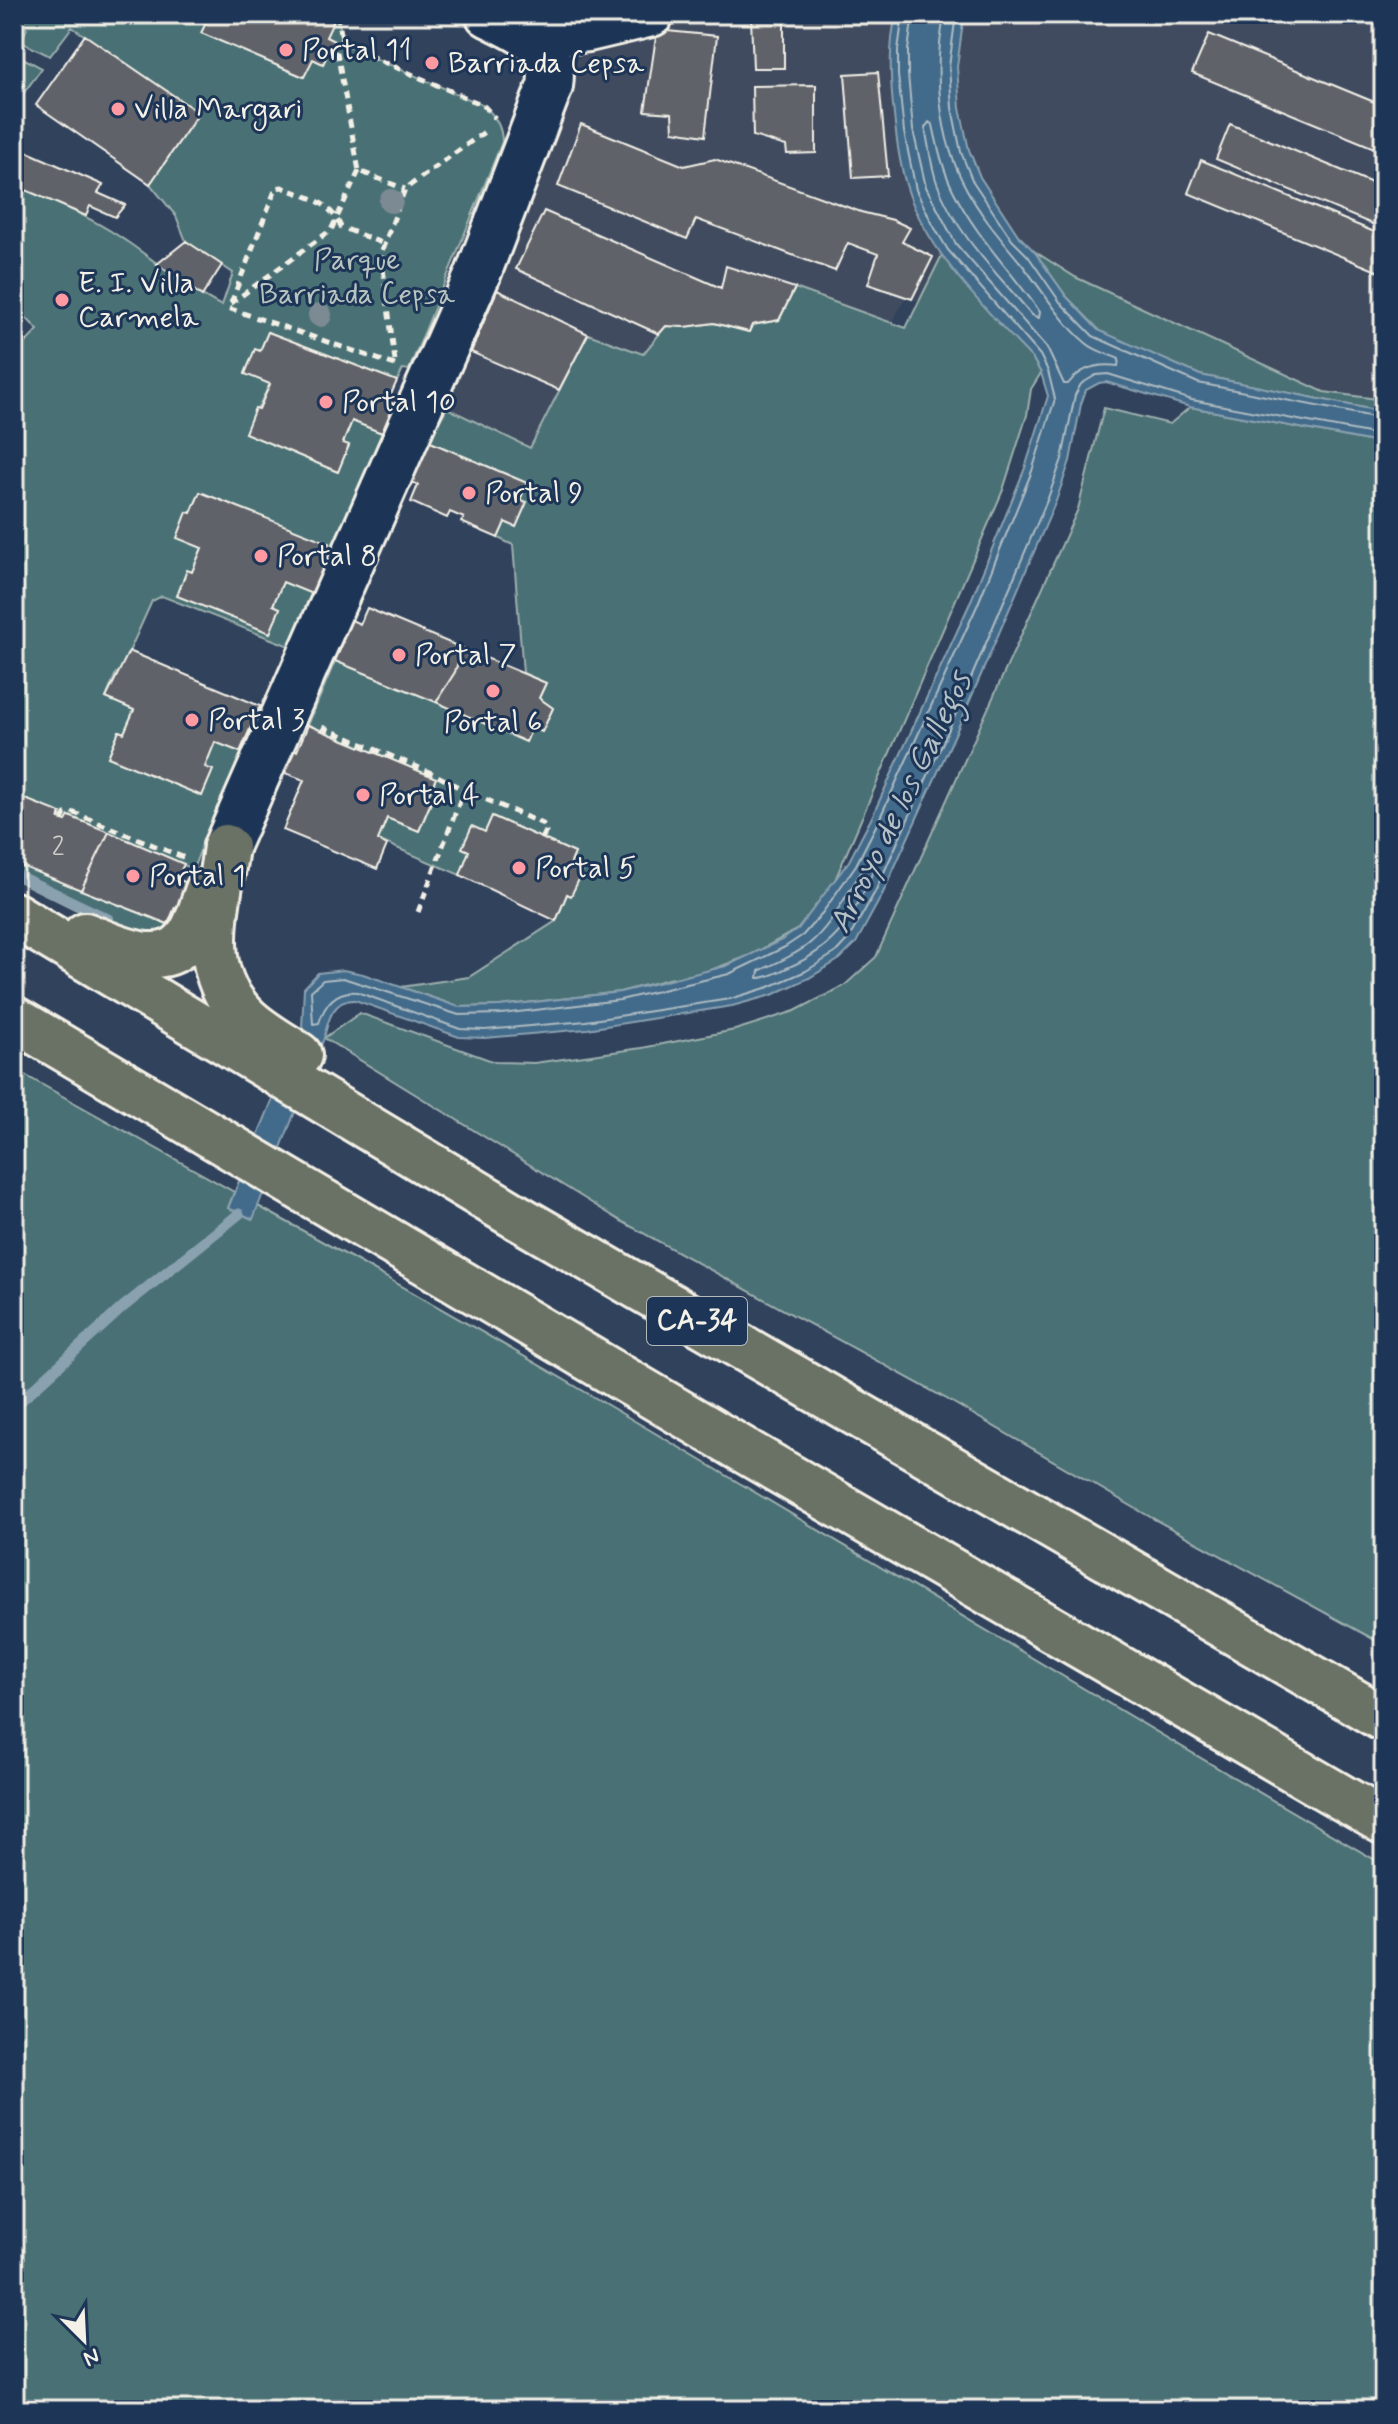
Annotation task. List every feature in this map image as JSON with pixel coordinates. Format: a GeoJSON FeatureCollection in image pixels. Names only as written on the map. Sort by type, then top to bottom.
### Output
{"type":"FeatureCollection","features":[{"type":"Feature","properties":{"kind":"highway"},"geometry":{"type":"LineString","coordinates":[[14,913],[133,954],[148,956],[163,953],[189,937],[221,859]]}},
{"type":"Feature","properties":{"kind":"highway"},"geometry":{"type":"LineString","coordinates":[[221,859],[212,937],[214,958],[219,981],[247,1019],[413,1131],[512,1214]]}},
{"type":"Feature","properties":{"kind":"highway","name":"CA-34"},"geometry":{"type":"LineString","coordinates":[[14,913],[512,1214],[1384,1719]]}},
{"type":"Feature","properties":{"kind":"highway","name":"CA-34"},"geometry":{"type":"LineString","coordinates":[[14,1019],[747,1452],[1384,1822]]}},
{"type":"Feature","properties":{"kind":"street"},"geometry":{"type":"LineString","coordinates":[[221,859],[335,603],[414,372],[478,274],[550,86],[552,72],[546,52],[538,41],[488,14]]}},
{"type":"Feature","properties":{"kind":"street"},"geometry":{"type":"LineString","coordinates":[[527,35],[588,29],[651,14]]}},
{"type":"Feature","properties":{"kind":"path"},"geometry":{"type":"LineString","coordinates":[[230,304],[331,230],[359,171],[337,52],[342,38],[337,14]]}},
{"type":"Feature","properties":{"kind":"path"},"geometry":{"type":"LineString","coordinates":[[342,38],[365,54],[483,105],[492,112],[497,123],[405,189],[384,244],[381,253],[394,359],[414,372]]}},
{"type":"Feature","properties":{"kind":"path"},"geometry":{"type":"LineString","coordinates":[[359,171],[405,189]]}},
{"type":"Feature","properties":{"kind":"path"},"geometry":{"type":"LineString","coordinates":[[384,244],[341,227],[324,204],[282,187],[276,188],[228,308],[414,372]]}},
{"type":"Feature","properties":{"kind":"path"},"geometry":{"type":"LineString","coordinates":[[285,711],[543,824],[546,831],[542,839]]}},
{"type":"Feature","properties":{"kind":"path"},"geometry":{"type":"LineString","coordinates":[[418,912],[464,790]]}},
{"type":"Feature","properties":{"kind":"path"},"geometry":{"type":"LineString","coordinates":[[62,820],[65,814],[72,812],[221,859]]}},
{"type":"Feature","properties":{"kind":"shaded area"},"geometry":{"type":"Polygon","coordinates":[[[651,14],[896,14],[890,49],[896,133],[909,193],[942,255],[919,302],[906,297],[892,323],[795,288],[779,320],[752,325],[749,332],[714,323],[666,326],[643,354],[588,334],[530,448],[447,408],[497,290],[588,29],[651,14]]]}},
{"type":"Feature","properties":{"kind":"shaded area"},"geometry":{"type":"Polygon","coordinates":[[[964,14],[1384,14],[1384,400],[1324,393],[1075,277],[1034,251],[994,202],[969,150],[960,108],[957,67],[964,14]]]}},
{"type":"Feature","properties":{"kind":"green space","name":"Parque Barriada Cepsa"},"geometry":{"type":"Polygon","coordinates":[[[14,14],[204,14],[209,17],[202,33],[303,77],[313,59],[323,64],[334,42],[326,37],[323,14],[337,14],[346,43],[483,105],[501,131],[502,142],[409,370],[403,369],[397,381],[268,332],[260,351],[255,350],[245,373],[270,384],[245,433],[337,472],[349,446],[343,443],[352,421],[404,442],[355,556],[200,492],[191,513],[187,512],[202,548],[192,572],[187,571],[177,596],[270,633],[280,608],[273,605],[283,582],[335,603],[312,655],[162,596],[152,601],[119,674],[116,673],[106,698],[134,710],[124,733],[119,731],[108,757],[202,796],[205,767],[215,742],[240,752],[254,762],[226,812],[217,807],[193,869],[70,816],[66,821],[59,819],[60,813],[14,796],[14,355],[38,330],[14,305],[14,185],[107,229],[218,304],[222,305],[233,273],[186,241],[176,216],[150,184],[199,113],[72,27],[50,56],[21,42],[27,28],[14,21],[14,14]]]}},
{"type":"Feature","properties":{"kind":"green space"},"geometry":{"type":"Polygon","coordinates":[[[17,55],[42,68],[17,102],[14,101],[14,60],[17,55]]]}},
{"type":"Feature","properties":{"kind":"green space"},"geometry":{"type":"Polygon","coordinates":[[[1034,251],[1075,277],[1324,392],[1384,400],[1384,412],[1200,375],[1101,332],[1066,296],[1034,251]]]}},
{"type":"Feature","properties":{"kind":"green space"},"geometry":{"type":"Polygon","coordinates":[[[942,255],[1033,359],[1041,373],[1031,389],[1027,415],[1003,490],[835,880],[798,929],[751,955],[703,973],[620,992],[500,1006],[459,1007],[401,987],[469,977],[556,921],[567,894],[571,895],[582,871],[570,865],[575,853],[492,816],[485,832],[463,848],[469,851],[460,875],[378,840],[387,818],[419,831],[431,803],[426,800],[436,778],[308,725],[335,661],[431,699],[526,742],[532,728],[542,731],[553,708],[539,698],[546,683],[523,673],[513,545],[498,538],[505,522],[516,527],[526,503],[520,500],[527,483],[428,441],[447,408],[530,448],[588,334],[643,354],[666,326],[714,323],[749,332],[752,325],[779,320],[795,288],[906,328],[942,255]]]}},
{"type":"Feature","properties":{"kind":"green space"},"geometry":{"type":"Polygon","coordinates":[[[1190,407],[1384,444],[1384,1645],[1152,1518],[945,1398],[621,1221],[324,1038],[360,1013],[495,1062],[534,1063],[642,1048],[735,1030],[795,1011],[844,986],[876,957],[1078,509],[1104,408],[1170,424],[1190,407]]]}},
{"type":"Feature","properties":{"kind":"green space"},"geometry":{"type":"Polygon","coordinates":[[[14,863],[177,928],[167,940],[103,923],[14,879],[14,863]]]}},
{"type":"Feature","properties":{"kind":"green space"},"geometry":{"type":"Polygon","coordinates":[[[14,1069],[234,1192],[228,1208],[252,1219],[258,1206],[400,1285],[1384,1865],[1384,2410],[14,2410],[14,1069]]]}},
{"type":"Feature","properties":{"kind":"water"},"geometry":{"type":"Polygon","coordinates":[[[896,14],[964,14],[957,67],[960,108],[969,150],[980,177],[1018,235],[1034,251],[1066,296],[1098,330],[1200,375],[1384,412],[1384,444],[1190,407],[1106,382],[1086,390],[1070,461],[1056,501],[961,721],[882,895],[856,943],[840,959],[772,995],[732,1006],[587,1029],[485,1038],[459,1037],[355,1000],[341,1003],[330,1018],[253,1219],[228,1208],[302,1028],[304,988],[318,973],[343,970],[363,974],[459,1007],[500,1006],[620,992],[726,966],[782,940],[798,929],[849,861],[970,603],[1025,468],[1048,396],[1033,359],[962,281],[917,214],[902,170],[892,94],[891,48],[896,14]]]}},
{"type":"Feature","properties":{"kind":"building","name":"Portal 11"},"geometry":{"type":"Polygon","coordinates":[[[204,14],[323,14],[334,20],[326,37],[334,41],[323,64],[313,59],[304,77],[201,33],[209,17],[204,14]]]}},
{"type":"Feature","properties":{"kind":"building"},"geometry":{"type":"Polygon","coordinates":[[[784,16],[784,68],[753,68],[751,18],[784,16]]]}},
{"type":"Feature","properties":{"kind":"building"},"geometry":{"type":"Polygon","coordinates":[[[657,30],[717,36],[705,136],[673,131],[672,113],[645,111],[657,30]]]}},
{"type":"Feature","properties":{"kind":"building"},"geometry":{"type":"Polygon","coordinates":[[[1209,34],[1384,106],[1384,152],[1192,73],[1209,34]]]}},
{"type":"Feature","properties":{"kind":"building","name":"Villa Margari"},"geometry":{"type":"Polygon","coordinates":[[[85,35],[199,113],[150,184],[36,105],[85,35]]]}},
{"type":"Feature","properties":{"kind":"building"},"geometry":{"type":"Polygon","coordinates":[[[878,72],[888,176],[853,178],[845,74],[878,72]]]}},
{"type":"Feature","properties":{"kind":"building"},"geometry":{"type":"Polygon","coordinates":[[[816,85],[816,153],[787,154],[786,146],[753,136],[752,86],[816,85]]]}},
{"type":"Feature","properties":{"kind":"building"},"geometry":{"type":"Polygon","coordinates":[[[581,124],[684,166],[715,159],[861,212],[893,220],[910,228],[902,242],[933,257],[912,299],[868,284],[878,254],[848,243],[835,271],[696,219],[687,239],[558,186],[581,124]]]}},
{"type":"Feature","properties":{"kind":"building"},"geometry":{"type":"Polygon","coordinates":[[[1230,124],[1384,188],[1384,229],[1216,159],[1230,124]]]}},
{"type":"Feature","properties":{"kind":"building"},"geometry":{"type":"Polygon","coordinates":[[[14,146],[103,185],[98,193],[125,205],[115,217],[90,206],[86,216],[14,185],[14,146]]]}},
{"type":"Feature","properties":{"kind":"building"},"geometry":{"type":"Polygon","coordinates":[[[1201,160],[1384,236],[1384,274],[1188,193],[1201,160]]]}},
{"type":"Feature","properties":{"kind":"building"},"geometry":{"type":"Polygon","coordinates":[[[544,211],[721,288],[726,266],[795,288],[779,320],[752,325],[749,332],[714,323],[666,326],[659,334],[516,269],[544,211]]]}},
{"type":"Feature","properties":{"kind":"building"},"geometry":{"type":"Polygon","coordinates":[[[186,241],[222,265],[202,296],[157,264],[186,241]]]}},
{"type":"Feature","properties":{"kind":"building"},"geometry":{"type":"Polygon","coordinates":[[[497,290],[588,334],[559,390],[471,352],[497,290]]]}},
{"type":"Feature","properties":{"kind":"building","name":"Portal 10"},"geometry":{"type":"Polygon","coordinates":[[[268,332],[397,381],[388,401],[394,404],[382,433],[352,421],[343,443],[349,445],[338,472],[245,433],[255,408],[259,409],[270,384],[245,374],[255,349],[260,351],[268,332]]]}},
{"type":"Feature","properties":{"kind":"building"},"geometry":{"type":"Polygon","coordinates":[[[14,334],[26,341],[14,355],[14,334]]]}},
{"type":"Feature","properties":{"kind":"building","name":"Portal 9"},"geometry":{"type":"Polygon","coordinates":[[[428,441],[527,483],[520,500],[527,502],[516,527],[505,522],[498,538],[461,522],[464,518],[450,512],[447,518],[411,502],[418,485],[411,482],[428,441]]]}},
{"type":"Feature","properties":{"kind":"building","name":"Portal 8"},"geometry":{"type":"Polygon","coordinates":[[[200,492],[329,543],[320,564],[324,566],[312,594],[283,582],[273,605],[280,608],[270,633],[177,596],[187,570],[192,572],[202,548],[177,538],[187,512],[191,513],[200,492]]]}},
{"type":"Feature","properties":{"kind":"building","name":"Portal 7"},"geometry":{"type":"Polygon","coordinates":[[[367,608],[462,648],[455,672],[436,702],[335,661],[343,643],[338,641],[347,618],[360,624],[367,608]]]}},
{"type":"Feature","properties":{"kind":"building","name":"Portal 6"},"geometry":{"type":"Polygon","coordinates":[[[462,648],[546,683],[539,698],[553,708],[542,732],[532,728],[526,742],[436,702],[455,672],[462,648]]]}},
{"type":"Feature","properties":{"kind":"building","name":"Portal 3"},"geometry":{"type":"Polygon","coordinates":[[[129,651],[260,706],[240,752],[215,742],[205,767],[213,770],[202,796],[108,757],[119,731],[124,733],[134,710],[106,698],[129,651]]]}},
{"type":"Feature","properties":{"kind":"building","name":"Portal 4"},"geometry":{"type":"Polygon","coordinates":[[[308,725],[436,778],[426,800],[431,802],[419,831],[387,818],[378,840],[387,845],[377,869],[283,830],[304,780],[283,772],[293,749],[297,751],[308,725]]]}},
{"type":"Feature","properties":{"kind":"building"},"geometry":{"type":"Polygon","coordinates":[[[15,795],[61,813],[59,819],[66,821],[69,816],[109,832],[81,890],[14,863],[15,795]]]}},
{"type":"Feature","properties":{"kind":"building","name":"Portal 5"},"geometry":{"type":"Polygon","coordinates":[[[492,816],[575,853],[570,865],[583,871],[571,896],[567,894],[556,921],[460,875],[469,851],[462,848],[472,826],[485,832],[492,816]]]}},
{"type":"Feature","properties":{"kind":"building","name":"Portal 1"},"geometry":{"type":"Polygon","coordinates":[[[109,832],[184,864],[177,879],[190,884],[180,909],[175,907],[168,924],[81,890],[109,832]]]}},
{"type":"Feature","properties":{"kind":"waterway"},"geometry":{"type":"LineString","coordinates":[[14,874],[108,919]]}},
{"type":"Feature","properties":{"kind":"waterway","name":"Arroyo de los Gallegos"},"geometry":{"type":"LineString","coordinates":[[14,1407],[123,1307],[239,1214]]}},
{"type":"Feature","properties":{"kind":"place","name":"Portal 11"},"geometry":{"type":"Point","coordinates":[286,50]}},
{"type":"Feature","properties":{"kind":"place","name":"Barriada Cepsa"},"geometry":{"type":"Point","coordinates":[432,63]}},
{"type":"Feature","properties":{"kind":"place","name":"Villa Margari"},"geometry":{"type":"Point","coordinates":[118,109]}},
{"type":"Feature","properties":{"kind":"place","name":"E. I. Villa Carmela"},"geometry":{"type":"Point","coordinates":[62,300]}},
{"type":"Feature","properties":{"kind":"place","name":"Portal 10"},"geometry":{"type":"Point","coordinates":[326,402]}},
{"type":"Feature","properties":{"kind":"place","name":"Portal 9"},"geometry":{"type":"Point","coordinates":[469,493]}},
{"type":"Feature","properties":{"kind":"place","name":"Portal 8"},"geometry":{"type":"Point","coordinates":[261,556]}},
{"type":"Feature","properties":{"kind":"place","name":"Portal 7"},"geometry":{"type":"Point","coordinates":[399,655]}},
{"type":"Feature","properties":{"kind":"place","name":"Portal 6"},"geometry":{"type":"Point","coordinates":[493,691]}},
{"type":"Feature","properties":{"kind":"place","name":"Portal 3"},"geometry":{"type":"Point","coordinates":[192,720]}},
{"type":"Feature","properties":{"kind":"place","name":"Portal 4"},"geometry":{"type":"Point","coordinates":[363,795]}},
{"type":"Feature","properties":{"kind":"place","name":"Portal 5"},"geometry":{"type":"Point","coordinates":[519,868]}},
{"type":"Feature","properties":{"kind":"place","name":"Portal 1"},"geometry":{"type":"Point","coordinates":[133,876]}}]}
